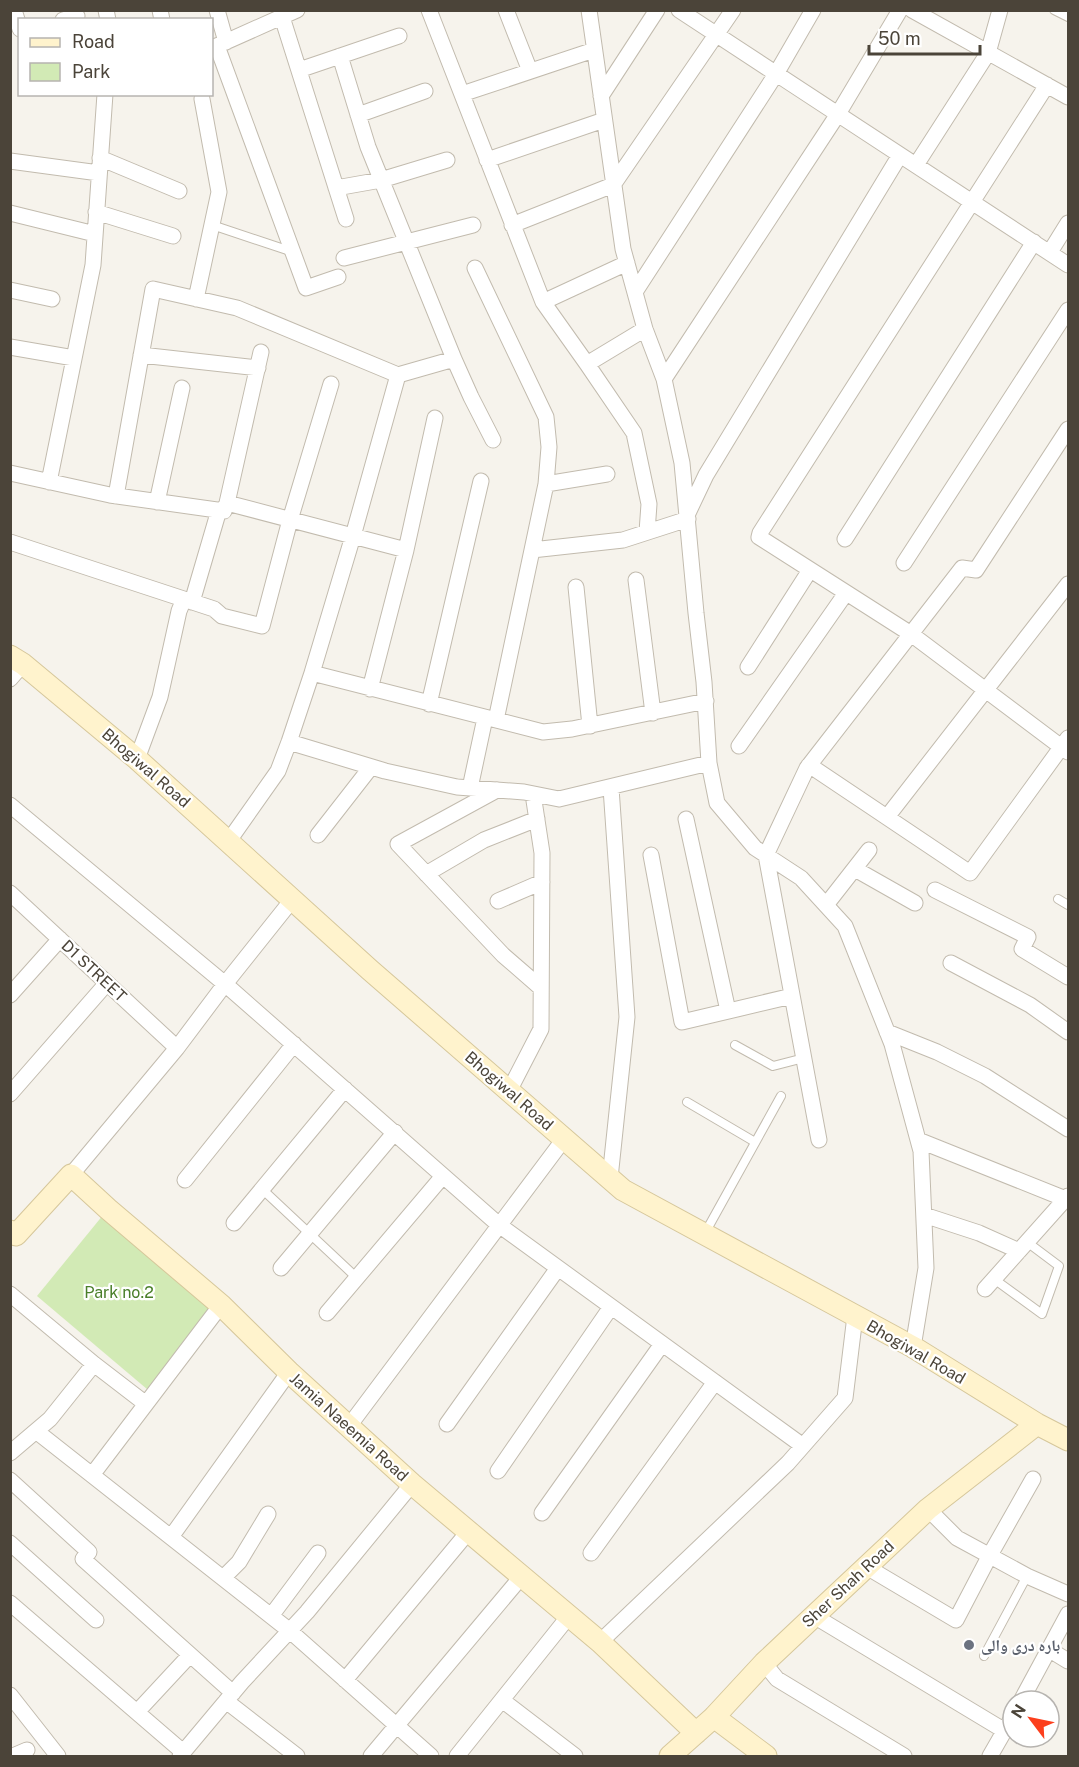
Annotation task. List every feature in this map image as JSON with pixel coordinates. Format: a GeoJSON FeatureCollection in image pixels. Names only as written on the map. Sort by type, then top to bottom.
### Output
{"type":"FeatureCollection","features":[{"type":"Feature","properties":{"kind":"main road","name":"Bhogiwal Road"},"geometry":{"type":"LineString","coordinates":[[15,666],[137,759],[370,970],[623,1190],[913,1347],[1037,1424],[1068,1440]]}},
{"type":"Feature","properties":{"kind":"main road"},"geometry":{"type":"LineString","coordinates":[[12,1236],[71,1175]]}},
{"type":"Feature","properties":{"kind":"main road","name":"Jamia Naeemia Road"},"geometry":{"type":"LineString","coordinates":[[71,1175],[221,1305],[289,1372],[412,1484],[600,1642],[696,1733]]}},
{"type":"Feature","properties":{"kind":"main road","name":"Sher Shah Road"},"geometry":{"type":"LineString","coordinates":[[670,1756],[714,1717],[764,1663],[865,1566],[928,1509],[1037,1424]]}},
{"type":"Feature","properties":{"kind":"main road"},"geometry":{"type":"LineString","coordinates":[[714,1717],[766,1756]]}},
{"type":"Feature","properties":{"kind":"street"},"geometry":{"type":"LineString","coordinates":[[217,10],[218,45],[306,288],[338,277]]}},
{"type":"Feature","properties":{"kind":"street"},"geometry":{"type":"LineString","coordinates":[[218,45],[297,10]]}},
{"type":"Feature","properties":{"kind":"street"},"geometry":{"type":"LineString","coordinates":[[429,10],[543,302],[634,433],[649,504],[647,532]]}},
{"type":"Feature","properties":{"kind":"street"},"geometry":{"type":"LineString","coordinates":[[506,10],[530,71]]}},
{"type":"Feature","properties":{"kind":"street"},"geometry":{"type":"LineString","coordinates":[[589,10],[613,185],[627,263],[645,329],[664,379],[682,463],[709,763],[717,803],[754,849],[801,878],[845,926],[892,1044],[921,1151],[926,1268],[913,1347]]}},
{"type":"Feature","properties":{"kind":"street"},"geometry":{"type":"LineString","coordinates":[[601,96],[657,10]]}},
{"type":"Feature","properties":{"kind":"street"},"geometry":{"type":"LineString","coordinates":[[679,10],[1068,265]]}},
{"type":"Feature","properties":{"kind":"street"},"geometry":{"type":"LineString","coordinates":[[512,225],[613,185],[733,10]]}},
{"type":"Feature","properties":{"kind":"street"},"geometry":{"type":"LineString","coordinates":[[635,292],[776,74],[813,10]]}},
{"type":"Feature","properties":{"kind":"street"},"geometry":{"type":"LineString","coordinates":[[664,379],[838,114],[900,10]]}},
{"type":"Feature","properties":{"kind":"street"},"geometry":{"type":"LineString","coordinates":[[912,10],[927,14],[988,53],[1068,97]]}},
{"type":"Feature","properties":{"kind":"street"},"geometry":{"type":"LineString","coordinates":[[916,165],[988,53],[1000,10]]}},
{"type":"Feature","properties":{"kind":"street"},"geometry":{"type":"LineString","coordinates":[[282,17],[346,219]]}},
{"type":"Feature","properties":{"kind":"street"},"geometry":{"type":"LineString","coordinates":[[299,70],[399,36]]}},
{"type":"Feature","properties":{"kind":"street"},"geometry":{"type":"LineString","coordinates":[[462,94],[594,50]]}},
{"type":"Feature","properties":{"kind":"street"},"geometry":{"type":"LineString","coordinates":[[340,56],[368,147],[381,180],[453,358],[493,440]]}},
{"type":"Feature","properties":{"kind":"street"},"geometry":{"type":"LineString","coordinates":[[809,765],[970,873],[1066,746],[911,634],[759,537],[760,532],[1047,86]]}},
{"type":"Feature","properties":{"kind":"street"},"geometry":{"type":"LineString","coordinates":[[358,115],[424,91]]}},
{"type":"Feature","properties":{"kind":"street"},"geometry":{"type":"LineString","coordinates":[[49,482],[93,265],[105,96]]}},
{"type":"Feature","properties":{"kind":"street"},"geometry":{"type":"LineString","coordinates":[[196,298],[219,192],[202,99]]}},
{"type":"Feature","properties":{"kind":"street"},"geometry":{"type":"LineString","coordinates":[[487,160],[604,120]]}},
{"type":"Feature","properties":{"kind":"street"},"geometry":{"type":"LineString","coordinates":[[532,550],[623,540],[688,516],[706,475],[900,155]]}},
{"type":"Feature","properties":{"kind":"street"},"geometry":{"type":"LineString","coordinates":[[10,160],[100,165],[178,191]]}},
{"type":"Feature","properties":{"kind":"street"},"geometry":{"type":"LineString","coordinates":[[336,188],[381,180],[447,160]]}},
{"type":"Feature","properties":{"kind":"street"},"geometry":{"type":"LineString","coordinates":[[96,212],[173,236]]}},
{"type":"Feature","properties":{"kind":"street"},"geometry":{"type":"LineString","coordinates":[[10,213],[94,234]]}},
{"type":"Feature","properties":{"kind":"street"},"geometry":{"type":"LineString","coordinates":[[1050,252],[1068,223]]}},
{"type":"Feature","properties":{"kind":"street"},"geometry":{"type":"LineString","coordinates":[[344,258],[473,225]]}},
{"type":"Feature","properties":{"kind":"street"},"geometry":{"type":"LineString","coordinates":[[845,539],[1034,242]]}},
{"type":"Feature","properties":{"kind":"street"},"geometry":{"type":"LineString","coordinates":[[543,302],[627,263]]}},
{"type":"Feature","properties":{"kind":"street"},"geometry":{"type":"LineString","coordinates":[[470,788],[490,719],[532,550],[546,484],[549,447],[546,417],[476,268]]}},
{"type":"Feature","properties":{"kind":"street"},"geometry":{"type":"LineString","coordinates":[[116,496],[153,289],[237,308],[398,375],[453,358]]}},
{"type":"Feature","properties":{"kind":"street"},"geometry":{"type":"LineString","coordinates":[[10,290],[52,299]]}},
{"type":"Feature","properties":{"kind":"street"},"geometry":{"type":"LineString","coordinates":[[904,563],[1068,310]]}},
{"type":"Feature","properties":{"kind":"street"},"geometry":{"type":"LineString","coordinates":[[588,364],[645,329]]}},
{"type":"Feature","properties":{"kind":"street"},"geometry":{"type":"LineString","coordinates":[[10,347],[74,358]]}},
{"type":"Feature","properties":{"kind":"street"},"geometry":{"type":"LineString","coordinates":[[137,759],[159,697],[179,611],[188,600],[223,507],[261,352]]}},
{"type":"Feature","properties":{"kind":"street"},"geometry":{"type":"LineString","coordinates":[[141,355],[258,368]]}},
{"type":"Feature","properties":{"kind":"street"},"geometry":{"type":"LineString","coordinates":[[228,842],[278,771],[289,742],[353,536],[398,375]]}},
{"type":"Feature","properties":{"kind":"street"},"geometry":{"type":"LineString","coordinates":[[10,543],[188,600],[214,609],[222,616],[262,626],[290,520],[331,384]]}},
{"type":"Feature","properties":{"kind":"street"},"geometry":{"type":"LineString","coordinates":[[157,502],[182,388]]}},
{"type":"Feature","properties":{"kind":"street"},"geometry":{"type":"LineString","coordinates":[[370,689],[406,550],[435,418]]}},
{"type":"Feature","properties":{"kind":"street"},"geometry":{"type":"LineString","coordinates":[[819,1140],[766,855],[809,765],[962,568],[976,570],[1068,429]]}},
{"type":"Feature","properties":{"kind":"street"},"geometry":{"type":"LineString","coordinates":[[10,473],[116,496],[223,507],[290,520],[406,550]]}},
{"type":"Feature","properties":{"kind":"street"},"geometry":{"type":"LineString","coordinates":[[546,484],[607,474]]}},
{"type":"Feature","properties":{"kind":"street"},"geometry":{"type":"LineString","coordinates":[[429,704],[481,481]]}},
{"type":"Feature","properties":{"kind":"street"},"geometry":{"type":"LineString","coordinates":[[748,667],[810,570]]}},
{"type":"Feature","properties":{"kind":"street"},"geometry":{"type":"LineString","coordinates":[[636,580],[653,712]]}},
{"type":"Feature","properties":{"kind":"street"},"geometry":{"type":"LineString","coordinates":[[887,817],[1068,584]]}},
{"type":"Feature","properties":{"kind":"street"},"geometry":{"type":"LineString","coordinates":[[576,587],[590,726]]}},
{"type":"Feature","properties":{"kind":"street"},"geometry":{"type":"LineString","coordinates":[[739,746],[846,593]]}},
{"type":"Feature","properties":{"kind":"street"},"geometry":{"type":"LineString","coordinates":[[312,673],[543,732],[590,726],[705,701]]}},
{"type":"Feature","properties":{"kind":"street"},"geometry":{"type":"LineString","coordinates":[[289,742],[371,767],[457,787],[533,794],[559,799],[709,763]]}},
{"type":"Feature","properties":{"kind":"street"},"geometry":{"type":"LineString","coordinates":[[318,835],[371,767]]}},
{"type":"Feature","properties":{"kind":"street"},"geometry":{"type":"LineString","coordinates":[[610,1178],[627,1017],[611,788]]}},
{"type":"Feature","properties":{"kind":"street"},"geometry":{"type":"LineString","coordinates":[[497,790],[398,844],[503,955],[541,988]]}},
{"type":"Feature","properties":{"kind":"street"},"geometry":{"type":"LineString","coordinates":[[510,1091],[541,1029],[542,853],[533,794]]}},
{"type":"Feature","properties":{"kind":"street"},"geometry":{"type":"LineString","coordinates":[[10,805],[225,984],[500,1225],[803,1446]]}},
{"type":"Feature","properties":{"kind":"street"},"geometry":{"type":"LineString","coordinates":[[426,874],[484,840],[537,819]]}},
{"type":"Feature","properties":{"kind":"street"},"geometry":{"type":"LineString","coordinates":[[686,819],[728,1011]]}},
{"type":"Feature","properties":{"kind":"street"},"geometry":{"type":"LineString","coordinates":[[826,905],[869,850]]}},
{"type":"Feature","properties":{"kind":"street"},"geometry":{"type":"LineString","coordinates":[[651,855],[682,1022],[792,996]]}},
{"type":"Feature","properties":{"kind":"street"},"geometry":{"type":"LineString","coordinates":[[855,869],[915,903]]}},
{"type":"Feature","properties":{"kind":"street"},"geometry":{"type":"LineString","coordinates":[[498,901],[542,882]]}},
{"type":"Feature","properties":{"kind":"street"},"geometry":{"type":"LineString","coordinates":[[935,890],[1028,937],[1022,949],[1068,977]]}},
{"type":"Feature","properties":{"kind":"street","name":"D1 STREET"},"geometry":{"type":"LineString","coordinates":[[10,893],[177,1048]]}},
{"type":"Feature","properties":{"kind":"street"},"geometry":{"type":"LineString","coordinates":[[71,1175],[177,1048],[292,900]]}},
{"type":"Feature","properties":{"kind":"street"},"geometry":{"type":"LineString","coordinates":[[10,995],[60,939]]}},
{"type":"Feature","properties":{"kind":"street"},"geometry":{"type":"LineString","coordinates":[[951,963],[1030,1005],[1068,1032]]}},
{"type":"Feature","properties":{"kind":"street"},"geometry":{"type":"LineString","coordinates":[[11,1093],[107,983]]}},
{"type":"Feature","properties":{"kind":"street"},"geometry":{"type":"LineString","coordinates":[[887,1032],[937,1052],[985,1076],[1068,1130]]}},
{"type":"Feature","properties":{"kind":"street"},"geometry":{"type":"LineString","coordinates":[[185,1180],[294,1044]]}},
{"type":"Feature","properties":{"kind":"street"},"geometry":{"type":"LineString","coordinates":[[234,1223],[345,1089]]}},
{"type":"Feature","properties":{"kind":"street"},"geometry":{"type":"LineString","coordinates":[[281,1268],[395,1132]]}},
{"type":"Feature","properties":{"kind":"street"},"geometry":{"type":"LineString","coordinates":[[349,1426],[564,1139]]}},
{"type":"Feature","properties":{"kind":"street"},"geometry":{"type":"LineString","coordinates":[[918,1140],[1068,1199],[990,1284]]}},
{"type":"Feature","properties":{"kind":"street"},"geometry":{"type":"LineString","coordinates":[[327,1313],[444,1176]]}},
{"type":"Feature","properties":{"kind":"street"},"geometry":{"type":"LineString","coordinates":[[924,1215],[1023,1247]]}},
{"type":"Feature","properties":{"kind":"street"},"geometry":{"type":"LineString","coordinates":[[447,1424],[558,1268]]}},
{"type":"Feature","properties":{"kind":"street"},"geometry":{"type":"LineString","coordinates":[[10,1293],[94,1364],[146,1404]]}},
{"type":"Feature","properties":{"kind":"street"},"geometry":{"type":"LineString","coordinates":[[92,1475],[221,1305]]}},
{"type":"Feature","properties":{"kind":"street"},"geometry":{"type":"LineString","coordinates":[[498,1471],[611,1307]]}},
{"type":"Feature","properties":{"kind":"street"},"geometry":{"type":"LineString","coordinates":[[600,1642],[788,1463],[845,1398],[855,1316]]}},
{"type":"Feature","properties":{"kind":"street"},"geometry":{"type":"LineString","coordinates":[[542,1513],[662,1344]]}},
{"type":"Feature","properties":{"kind":"street"},"geometry":{"type":"LineString","coordinates":[[11,1451],[50,1419],[94,1364]]}},
{"type":"Feature","properties":{"kind":"street"},"geometry":{"type":"LineString","coordinates":[[171,1537],[289,1372]]}},
{"type":"Feature","properties":{"kind":"street"},"geometry":{"type":"LineString","coordinates":[[591,1553],[715,1382]]}},
{"type":"Feature","properties":{"kind":"street"},"geometry":{"type":"LineString","coordinates":[[36,1431],[290,1631],[428,1756]]}},
{"type":"Feature","properties":{"kind":"street"},"geometry":{"type":"LineString","coordinates":[[865,1566],[956,1620],[1034,1479]]}},
{"type":"Feature","properties":{"kind":"street"},"geometry":{"type":"LineString","coordinates":[[10,1480],[88,1552],[82,1559],[190,1654],[230,1697],[297,1756]]}},
{"type":"Feature","properties":{"kind":"street"},"geometry":{"type":"LineString","coordinates":[[10,1603],[137,1712],[181,1754],[307,1612],[412,1484]]}},
{"type":"Feature","properties":{"kind":"street"},"geometry":{"type":"LineString","coordinates":[[928,1509],[957,1538],[1027,1576],[1068,1594]]}},
{"type":"Feature","properties":{"kind":"street"},"geometry":{"type":"LineString","coordinates":[[223,1578],[239,1562],[268,1514]]}},
{"type":"Feature","properties":{"kind":"street"},"geometry":{"type":"LineString","coordinates":[[345,1680],[469,1532]]}},
{"type":"Feature","properties":{"kind":"street"},"geometry":{"type":"LineString","coordinates":[[10,1543],[96,1620]]}},
{"type":"Feature","properties":{"kind":"street"},"geometry":{"type":"LineString","coordinates":[[271,1616],[318,1553]]}},
{"type":"Feature","properties":{"kind":"street"},"geometry":{"type":"LineString","coordinates":[[371,1756],[398,1727],[522,1576]]}},
{"type":"Feature","properties":{"kind":"street"},"geometry":{"type":"LineString","coordinates":[[1028,1689],[1068,1614]]}},
{"type":"Feature","properties":{"kind":"street"},"geometry":{"type":"LineString","coordinates":[[457,1756],[569,1616]]}},
{"type":"Feature","properties":{"kind":"street"},"geometry":{"type":"LineString","coordinates":[[813,1616],[1001,1729]]}},
{"type":"Feature","properties":{"kind":"street"},"geometry":{"type":"LineString","coordinates":[[1050,1650],[1068,1661]]}},
{"type":"Feature","properties":{"kind":"street"},"geometry":{"type":"LineString","coordinates":[[137,1712],[190,1654]]}},
{"type":"Feature","properties":{"kind":"street"},"geometry":{"type":"LineString","coordinates":[[764,1663],[777,1679],[904,1756]]}},
{"type":"Feature","properties":{"kind":"street"},"geometry":{"type":"LineString","coordinates":[[10,1695],[58,1756]]}},
{"type":"Feature","properties":{"kind":"street"},"geometry":{"type":"LineString","coordinates":[[502,1700],[575,1756]]}},
{"type":"Feature","properties":{"kind":"street"},"geometry":{"type":"LineString","coordinates":[[990,1756],[1001,1738]]}},
{"type":"Feature","properties":{"kind":"lane"},"geometry":{"type":"LineString","coordinates":[[1054,10],[1068,17]]}},
{"type":"Feature","properties":{"kind":"lane"},"geometry":{"type":"LineString","coordinates":[[212,225],[292,252]]}},
{"type":"Feature","properties":{"kind":"lane"},"geometry":{"type":"LineString","coordinates":[[1058,899],[1068,905]]}},
{"type":"Feature","properties":{"kind":"lane"},"geometry":{"type":"LineString","coordinates":[[735,1045],[773,1066],[804,1058]]}},
{"type":"Feature","properties":{"kind":"lane"},"geometry":{"type":"LineString","coordinates":[[705,1234],[781,1096]]}},
{"type":"Feature","properties":{"kind":"lane"},"geometry":{"type":"LineString","coordinates":[[687,1102],[755,1142]]}},
{"type":"Feature","properties":{"kind":"lane"},"geometry":{"type":"LineString","coordinates":[[262,1190],[357,1278]]}},
{"type":"Feature","properties":{"kind":"lane"},"geometry":{"type":"LineString","coordinates":[[990,1284],[1042,1314],[1059,1266],[1023,1247]]}},
{"type":"Feature","properties":{"kind":"lane"},"geometry":{"type":"LineString","coordinates":[[984,1656],[1027,1576]]}},
{"type":"Feature","properties":{"kind":"green space","name":"Park no.2"},"geometry":{"type":"Polygon","coordinates":[[[108,1209],[221,1305],[154,1395],[37,1296],[108,1209]]]}},
{"type":"Feature","properties":{"kind":"place","name":"بارہ دری والی"},"geometry":{"type":"Point","coordinates":[969,1645]}}]}
